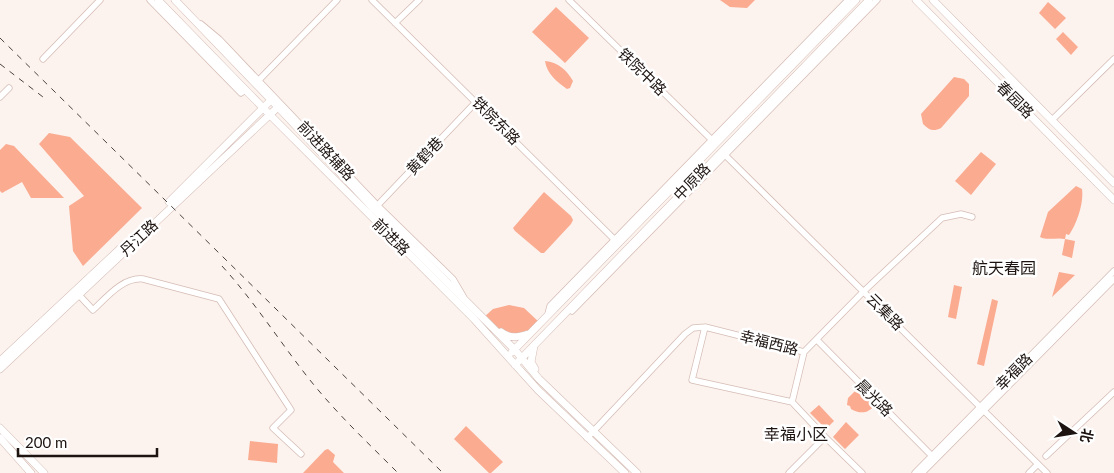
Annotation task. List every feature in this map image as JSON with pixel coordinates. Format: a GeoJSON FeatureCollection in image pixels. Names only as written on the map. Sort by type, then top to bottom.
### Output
{"type":"FeatureCollection","features":[{"type":"Feature","properties":{"kind":"main road","name":"前进路"},"geometry":{"type":"LineString","coordinates":[[158,0],[245,90],[474,319],[538,390],[625,473]]}},
{"type":"Feature","properties":{"kind":"main road","name":"中原路"},"geometry":{"type":"LineString","coordinates":[[508,357],[714,142],[856,0]]}},
{"type":"Feature","properties":{"kind":"main road","name":"中原路"},"geometry":{"type":"LineString","coordinates":[[515,365],[724,154],[869,0]]}},
{"type":"Feature","properties":{"kind":"main road","name":"春园路"},"geometry":{"type":"LineString","coordinates":[[916,0],[1114,200]]}},
{"type":"Feature","properties":{"kind":"main road","name":"春园路"},"geometry":{"type":"LineString","coordinates":[[933,0],[1114,183]]}},
{"type":"Feature","properties":{"kind":"main road","name":"前进路"},"geometry":{"type":"LineString","coordinates":[[179,3],[515,350],[539,379],[637,473]]}},
{"type":"Feature","properties":{"kind":"main road","name":"丹江路"},"geometry":{"type":"LineString","coordinates":[[0,361],[161,211],[272,100]]}},
{"type":"Feature","properties":{"kind":"main road","name":"丹江路"},"geometry":{"type":"LineString","coordinates":[[0,369],[278,107]]}},
{"type":"Feature","properties":{"kind":"main road"},"geometry":{"type":"LineString","coordinates":[[490,324],[506,336],[517,337],[531,333]]}},
{"type":"Feature","properties":{"kind":"main road"},"geometry":{"type":"LineString","coordinates":[[534,345],[531,362],[539,379]]}},
{"type":"Feature","properties":{"kind":"main road"},"geometry":{"type":"LineString","coordinates":[[0,428],[44,473]]}},
{"type":"Feature","properties":{"kind":"main road"},"geometry":{"type":"LineString","coordinates":[[0,438],[31,473]]}},
{"type":"Feature","properties":{"kind":"street"},"geometry":{"type":"LineString","coordinates":[[43,59],[100,0]]}},
{"type":"Feature","properties":{"kind":"street"},"geometry":{"type":"LineString","coordinates":[[150,0],[241,93],[245,90]]}},
{"type":"Feature","properties":{"kind":"street"},"geometry":{"type":"LineString","coordinates":[[257,82],[337,0]]}},
{"type":"Feature","properties":{"kind":"street","name":"铁院东路"},"geometry":{"type":"LineString","coordinates":[[372,0],[617,242]]}},
{"type":"Feature","properties":{"kind":"street"},"geometry":{"type":"LineString","coordinates":[[395,23],[419,0]]}},
{"type":"Feature","properties":{"kind":"street","name":"铁院中路"},"geometry":{"type":"LineString","coordinates":[[569,0],[714,142]]}},
{"type":"Feature","properties":{"kind":"street"},"geometry":{"type":"LineString","coordinates":[[714,142],[848,0]]}},
{"type":"Feature","properties":{"kind":"street"},"geometry":{"type":"LineString","coordinates":[[724,154],[877,0]]}},
{"type":"Feature","properties":{"kind":"street"},"geometry":{"type":"LineString","coordinates":[[1052,120],[1114,59]]}},
{"type":"Feature","properties":{"kind":"street","name":"前进路辅路"},"geometry":{"type":"LineString","coordinates":[[257,82],[375,207]]}},
{"type":"Feature","properties":{"kind":"street"},"geometry":{"type":"LineString","coordinates":[[2,95],[9,88]]}},
{"type":"Feature","properties":{"kind":"street","name":"黄鹤巷"},"geometry":{"type":"LineString","coordinates":[[375,207],[476,102]]}},
{"type":"Feature","properties":{"kind":"street","name":"云集路"},"geometry":{"type":"LineString","coordinates":[[724,154],[1048,473]]}},
{"type":"Feature","properties":{"kind":"street","name":"幸福西路"},"geometry":{"type":"LineString","coordinates":[[705,327],[804,352],[864,291],[942,218],[961,214],[972,217]]}},
{"type":"Feature","properties":{"kind":"street","name":"幸福路"},"geometry":{"type":"LineString","coordinates":[[922,473],[1114,271]]}},
{"type":"Feature","properties":{"kind":"street"},"geometry":{"type":"LineString","coordinates":[[79,295],[93,310],[120,286],[133,278],[219,299],[291,410],[273,428],[301,454]]}},
{"type":"Feature","properties":{"kind":"street","name":"幸福路"},"geometry":{"type":"LineString","coordinates":[[915,473],[1114,279]]}},
{"type":"Feature","properties":{"kind":"street"},"geometry":{"type":"LineString","coordinates":[[588,438],[685,334],[693,328],[705,327],[692,380],[792,402],[824,437],[862,473]]}},
{"type":"Feature","properties":{"kind":"street","name":"晨光路"},"geometry":{"type":"LineString","coordinates":[[816,340],[932,456]]}},
{"type":"Feature","properties":{"kind":"street"},"geometry":{"type":"LineString","coordinates":[[792,402],[804,352]]}},
{"type":"Feature","properties":{"kind":"street"},"geometry":{"type":"LineString","coordinates":[[1046,456],[1114,392]]}},
{"type":"Feature","properties":{"kind":"street"},"geometry":{"type":"LineString","coordinates":[[789,473],[824,437]]}},
{"type":"Feature","properties":{"kind":"street"},"geometry":{"type":"LineString","coordinates":[[1029,473],[1038,464]]}},
{"type":"Feature","properties":{"kind":"shaded area"},"geometry":{"type":"Polygon","coordinates":[[[720,0],[755,0],[747,8],[730,7],[720,0]]]}},
{"type":"Feature","properties":{"kind":"shaded area"},"geometry":{"type":"Polygon","coordinates":[[[1048,2],[1066,18],[1055,29],[1039,13],[1048,2]]]}},
{"type":"Feature","properties":{"kind":"shaded area"},"geometry":{"type":"Polygon","coordinates":[[[556,7],[589,38],[565,63],[532,32],[556,7]]]}},
{"type":"Feature","properties":{"kind":"shaded area"},"geometry":{"type":"Polygon","coordinates":[[[1063,32],[1078,47],[1071,55],[1056,39],[1063,32]]]}},
{"type":"Feature","properties":{"kind":"shaded area"},"geometry":{"type":"Polygon","coordinates":[[[545,61],[558,65],[565,71],[573,81],[570,88],[567,89],[553,77],[545,61]]]}},
{"type":"Feature","properties":{"kind":"shaded area"},"geometry":{"type":"Polygon","coordinates":[[[954,77],[964,79],[969,84],[969,96],[941,128],[936,130],[929,129],[923,124],[921,114],[954,77]]]}},
{"type":"Feature","properties":{"kind":"shaded area"},"geometry":{"type":"Polygon","coordinates":[[[49,133],[70,137],[142,208],[83,266],[73,251],[69,206],[84,196],[39,144],[49,133]]]}},
{"type":"Feature","properties":{"kind":"shaded area"},"geometry":{"type":"Polygon","coordinates":[[[6,144],[14,146],[64,198],[31,198],[22,182],[2,193],[0,191],[0,150],[6,144]]]}},
{"type":"Feature","properties":{"kind":"shaded area"},"geometry":{"type":"Polygon","coordinates":[[[981,152],[996,164],[971,195],[955,181],[981,152]]]}},
{"type":"Feature","properties":{"kind":"shaded area"},"geometry":{"type":"Polygon","coordinates":[[[1076,186],[1082,189],[1081,207],[1075,225],[1069,235],[1066,234],[1065,239],[1046,239],[1040,237],[1048,212],[1076,186]]]}},
{"type":"Feature","properties":{"kind":"shaded area"},"geometry":{"type":"Polygon","coordinates":[[[544,192],[573,220],[544,253],[541,253],[513,228],[544,192]]]}},
{"type":"Feature","properties":{"kind":"shaded area"},"geometry":{"type":"Polygon","coordinates":[[[1065,239],[1075,241],[1072,258],[1062,255],[1065,239]]]}},
{"type":"Feature","properties":{"kind":"shaded area"},"geometry":{"type":"Polygon","coordinates":[[[1059,272],[1075,275],[1052,297],[1059,272]]]}},
{"type":"Feature","properties":{"kind":"shaded area"},"geometry":{"type":"Polygon","coordinates":[[[954,285],[962,287],[956,319],[948,317],[954,285]]]}},
{"type":"Feature","properties":{"kind":"shaded area"},"geometry":{"type":"Polygon","coordinates":[[[992,299],[998,301],[984,366],[977,364],[992,299]]]}},
{"type":"Feature","properties":{"kind":"shaded area"},"geometry":{"type":"Polygon","coordinates":[[[509,305],[524,308],[540,323],[531,333],[506,336],[483,318],[493,309],[509,305]]]}},
{"type":"Feature","properties":{"kind":"shaded area"},"geometry":{"type":"Polygon","coordinates":[[[857,389],[875,405],[870,410],[858,412],[847,405],[848,398],[857,389]]]}},
{"type":"Feature","properties":{"kind":"shaded area"},"geometry":{"type":"Polygon","coordinates":[[[819,405],[834,421],[826,429],[810,413],[819,405]]]}},
{"type":"Feature","properties":{"kind":"shaded area"},"geometry":{"type":"Polygon","coordinates":[[[846,422],[859,435],[845,449],[833,437],[846,422]]]}},
{"type":"Feature","properties":{"kind":"shaded area"},"geometry":{"type":"Polygon","coordinates":[[[466,426],[503,462],[491,473],[454,439],[466,426]]]}},
{"type":"Feature","properties":{"kind":"shaded area"},"geometry":{"type":"Polygon","coordinates":[[[250,441],[278,444],[277,463],[248,460],[250,441]]]}},
{"type":"Feature","properties":{"kind":"shaded area"},"geometry":{"type":"Polygon","coordinates":[[[328,449],[335,455],[333,462],[344,473],[303,473],[325,450],[328,449]]]}},
{"type":"Feature","properties":{"kind":"railway"},"geometry":{"type":"LineString","coordinates":[[0,38],[443,473]]}},
{"type":"Feature","properties":{"kind":"railway"},"geometry":{"type":"LineString","coordinates":[[0,64],[43,97]]}},
{"type":"Feature","properties":{"kind":"railway"},"geometry":{"type":"LineString","coordinates":[[222,266],[328,401],[350,426],[398,473]]}},
{"type":"Feature","properties":{"kind":"district","name":"航天春园"},"geometry":{"type":"Point","coordinates":[1004,268]}},
{"type":"Feature","properties":{"kind":"district","name":"幸福小区"},"geometry":{"type":"Point","coordinates":[796,434]}}]}
